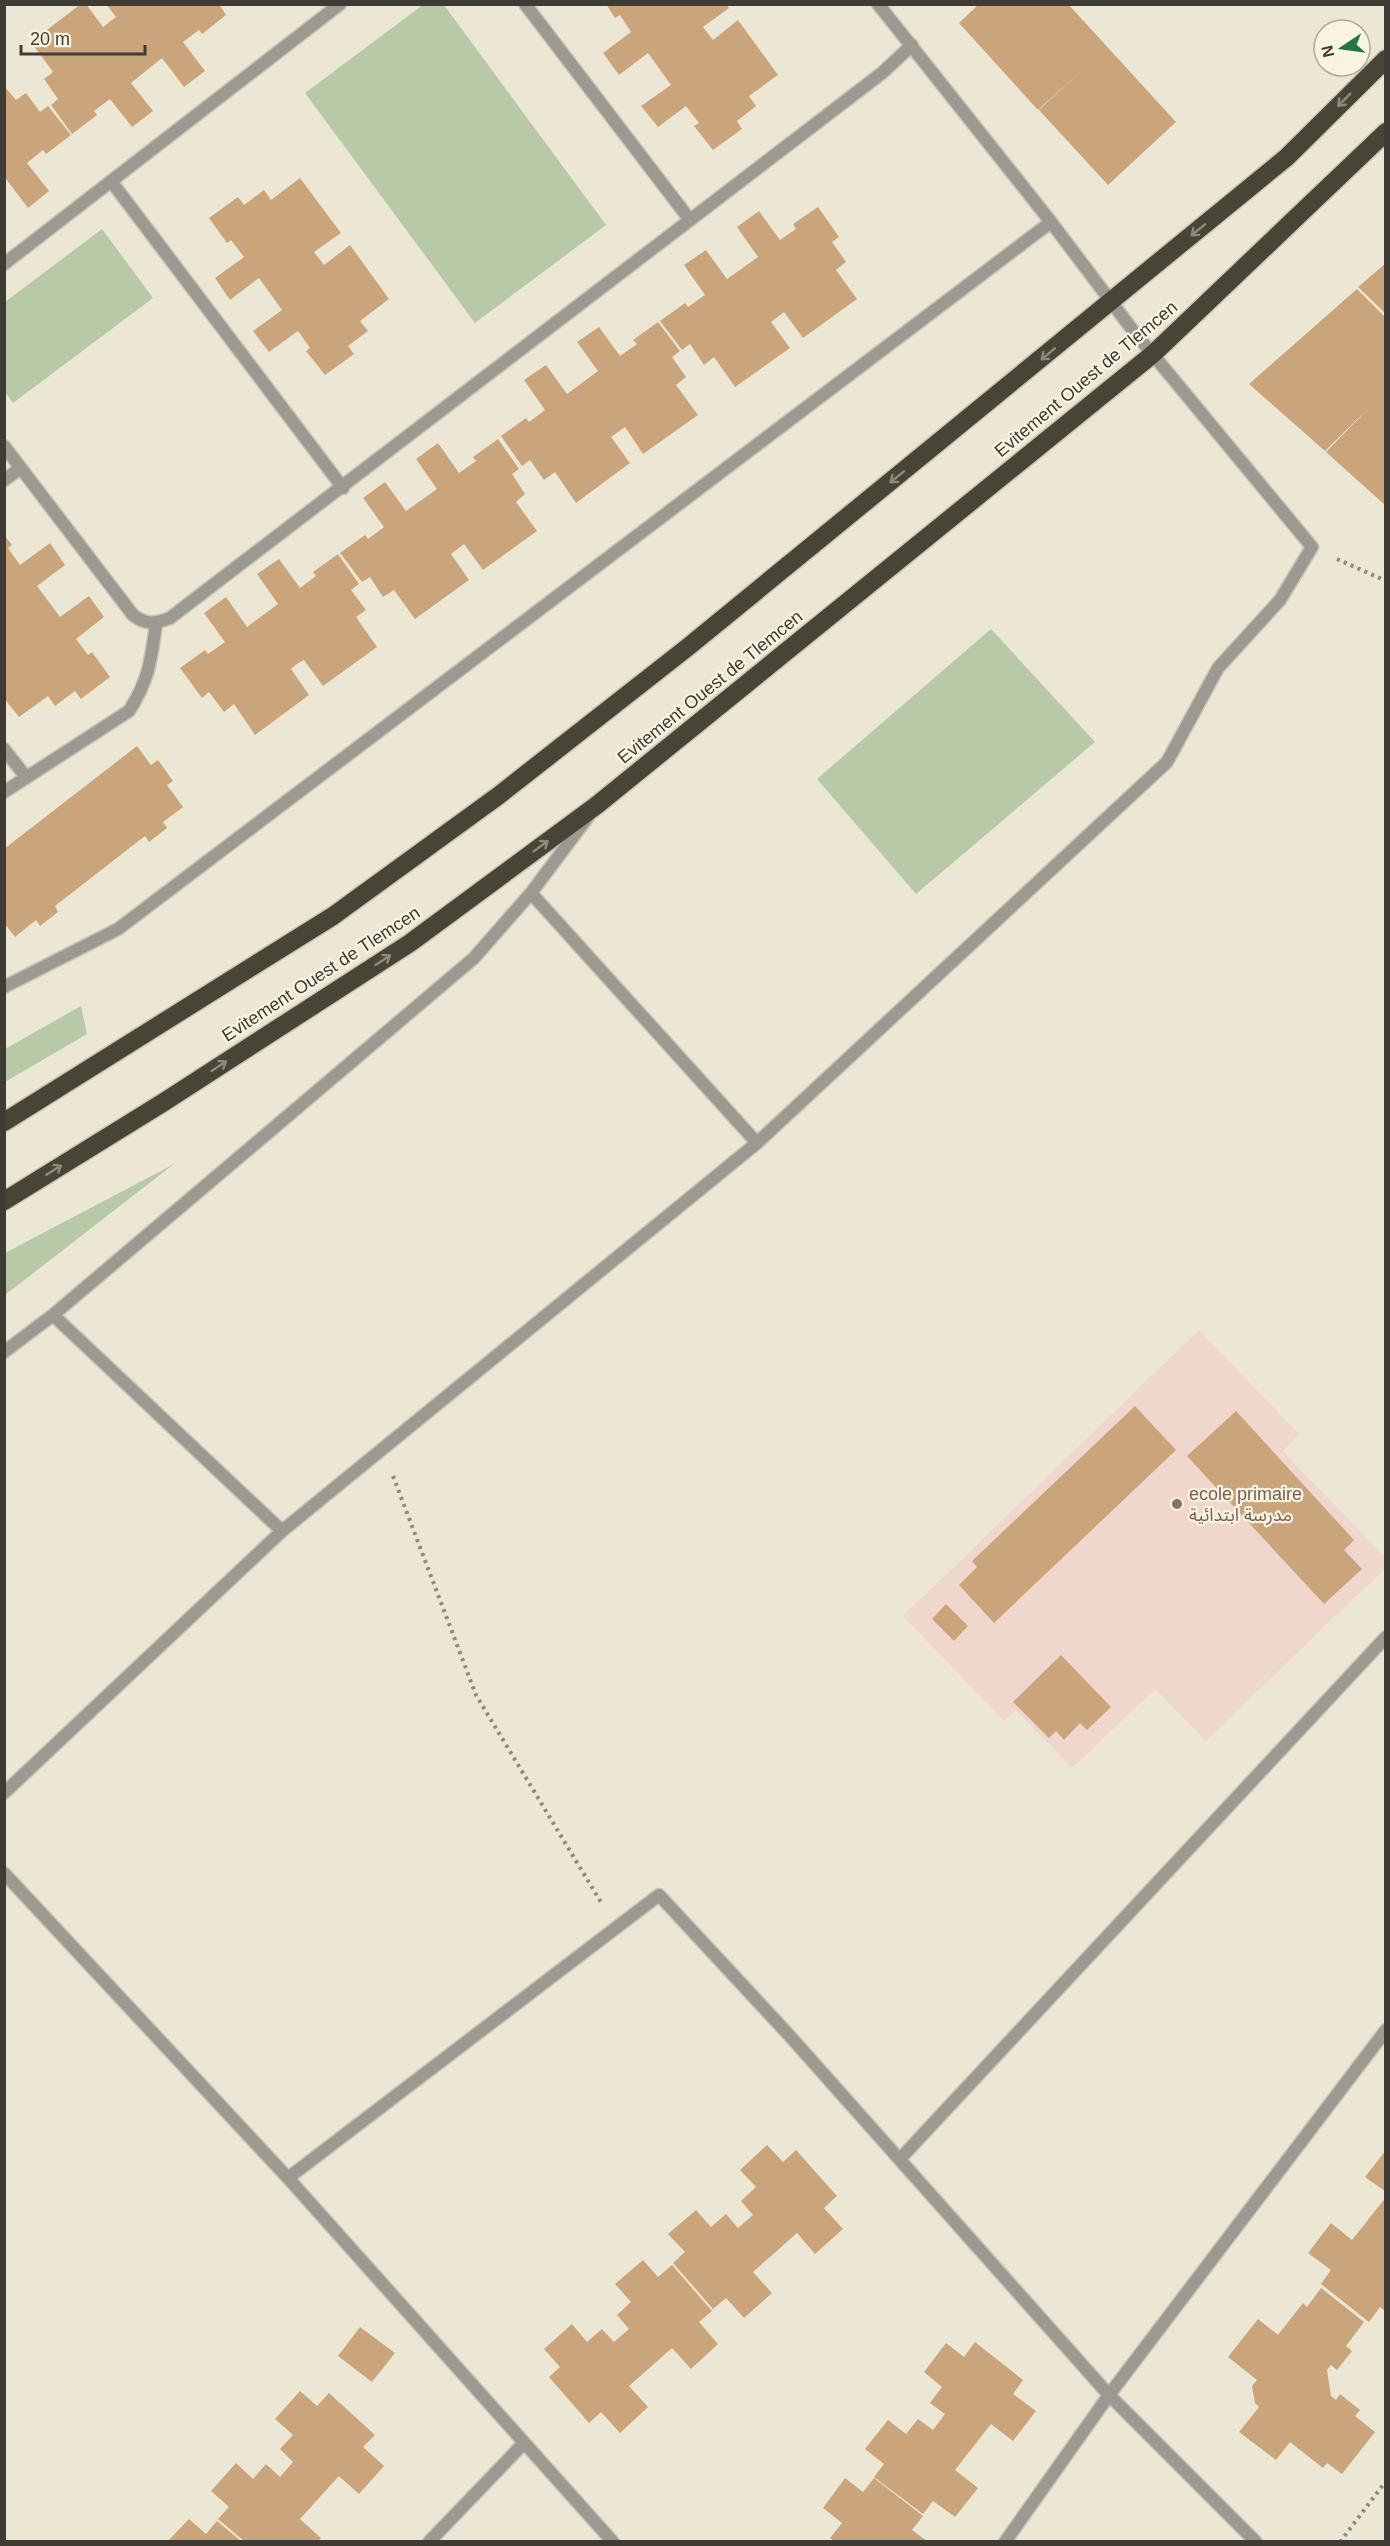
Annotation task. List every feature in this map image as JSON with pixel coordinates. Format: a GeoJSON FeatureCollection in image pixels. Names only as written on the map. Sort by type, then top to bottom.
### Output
{"type":"FeatureCollection","features":[{"type":"Feature","properties":{"kind":"highway"},"geometry":{"type":"LineString","coordinates":[[4,1122],[333,916],[498,796],[688,647],[1287,157],[1386,59]]}},
{"type":"Feature","properties":{"kind":"highway","name":"Evitement Ouest de Tlemcen"},"geometry":{"type":"LineString","coordinates":[[4,1200],[164,1102],[410,943],[597,805],[1153,354],[1386,132]]}},
{"type":"Feature","properties":{"kind":"street"},"geometry":{"type":"LineString","coordinates":[[4,264],[340,4]]}},
{"type":"Feature","properties":{"kind":"street"},"geometry":{"type":"LineString","coordinates":[[525,4],[690,220]]}},
{"type":"Feature","properties":{"kind":"street"},"geometry":{"type":"LineString","coordinates":[[4,1793],[139,1669],[282,1531],[757,1143],[1167,762],[1218,668],[1280,600],[1312,547],[1110,301],[1052,222],[878,4]]}},
{"type":"Feature","properties":{"kind":"street"},"geometry":{"type":"LineString","coordinates":[[4,446],[133,615],[142,622],[156,624],[170,618],[343,488],[882,73],[912,45]]}},
{"type":"Feature","properties":{"kind":"street"},"geometry":{"type":"LineString","coordinates":[[111,182],[343,488]]}},
{"type":"Feature","properties":{"kind":"street"},"geometry":{"type":"LineString","coordinates":[[4,987],[117,929],[1052,222]]}},
{"type":"Feature","properties":{"kind":"street"},"geometry":{"type":"LineString","coordinates":[[4,480],[21,468]]}},
{"type":"Feature","properties":{"kind":"street"},"geometry":{"type":"LineString","coordinates":[[4,792],[129,711],[142,691],[150,665],[156,624]]}},
{"type":"Feature","properties":{"kind":"street"},"geometry":{"type":"LineString","coordinates":[[4,749],[26,777]]}},
{"type":"Feature","properties":{"kind":"street"},"geometry":{"type":"LineString","coordinates":[[4,1352],[53,1315],[474,958],[531,893],[597,805]]}},
{"type":"Feature","properties":{"kind":"street"},"geometry":{"type":"LineString","coordinates":[[531,893],[757,1143]]}},
{"type":"Feature","properties":{"kind":"street"},"geometry":{"type":"LineString","coordinates":[[53,1315],[282,1531]]}},
{"type":"Feature","properties":{"kind":"street"},"geometry":{"type":"LineString","coordinates":[[900,2159],[1386,1637]]}},
{"type":"Feature","properties":{"kind":"street"},"geometry":{"type":"LineString","coordinates":[[4,1873],[288,2178],[612,2541]]}},
{"type":"Feature","properties":{"kind":"street"},"geometry":{"type":"LineString","coordinates":[[288,2178],[659,1895],[788,2034],[1109,2395],[1256,2541]]}},
{"type":"Feature","properties":{"kind":"street"},"geometry":{"type":"LineString","coordinates":[[1005,2541],[1109,2395],[1386,2030]]}},
{"type":"Feature","properties":{"kind":"street"},"geometry":{"type":"LineString","coordinates":[[429,2541],[525,2443]]}},
{"type":"Feature","properties":{"kind":"path"},"geometry":{"type":"LineString","coordinates":[[1312,547],[1386,581]]}},
{"type":"Feature","properties":{"kind":"path"},"geometry":{"type":"LineString","coordinates":[[383,1449],[476,1695],[617,1928]]}},
{"type":"Feature","properties":{"kind":"path"},"geometry":{"type":"LineString","coordinates":[[1340,2541],[1386,2481]]}},
{"type":"Feature","properties":{"kind":"shaded area","name":"ecole primaire مدرسة ابتدائية"},"geometry":{"type":"Polygon","coordinates":[[[1199,1330],[1299,1434],[1283,1451],[1385,1557],[1385,1568],[1206,1741],[1155,1689],[1072,1768],[1016,1710],[1004,1721],[903,1616],[1199,1330]]]}},
{"type":"Feature","properties":{"kind":"green space"},"geometry":{"type":"Polygon","coordinates":[[[424,4],[444,5],[606,225],[475,323],[305,93],[424,4]]]}},
{"type":"Feature","properties":{"kind":"green space"},"geometry":{"type":"Polygon","coordinates":[[[102,229],[153,298],[13,403],[5,392],[5,302],[102,229]]]}},
{"type":"Feature","properties":{"kind":"green space"},"geometry":{"type":"Polygon","coordinates":[[[991,629],[1095,742],[916,894],[817,779],[991,629]]]}},
{"type":"Feature","properties":{"kind":"green space"},"geometry":{"type":"Polygon","coordinates":[[[81,1006],[87,1034],[5,1082],[5,1049],[81,1006]]]}},
{"type":"Feature","properties":{"kind":"green space"},"geometry":{"type":"Polygon","coordinates":[[[174,1164],[5,1295],[5,1253],[174,1164]]]}},
{"type":"Feature","properties":{"kind":"building"},"geometry":{"type":"Polygon","coordinates":[[[81,4],[86,4],[103,27],[116,17],[106,4],[219,4],[226,15],[202,34],[199,30],[183,42],[205,71],[184,87],[162,58],[131,83],[153,111],[132,127],[110,99],[94,111],[97,115],[72,134],[51,105],[58,99],[44,79],[53,72],[31,42],[81,4]]]}},
{"type":"Feature","properties":{"kind":"building"},"geometry":{"type":"Polygon","coordinates":[[[606,4],[726,4],[729,8],[703,27],[713,40],[738,20],[778,75],[749,96],[756,106],[737,121],[742,129],[713,150],[694,126],[699,123],[686,106],[658,127],[641,106],[671,85],[648,53],[619,75],[603,53],[631,32],[620,15],[615,18],[606,4]]]}},
{"type":"Feature","properties":{"kind":"building"},"geometry":{"type":"Polygon","coordinates":[[[979,4],[1068,4],[1176,122],[1108,185],[1039,110],[1082,70],[1038,110],[959,23],[979,4]]]}},
{"type":"Feature","properties":{"kind":"building"},"geometry":{"type":"Polygon","coordinates":[[[4,86],[16,100],[26,93],[40,112],[48,106],[71,135],[46,154],[43,150],[27,163],[49,191],[28,208],[6,179],[4,180],[4,86]]]}},
{"type":"Feature","properties":{"kind":"building"},"geometry":{"type":"Polygon","coordinates":[[[300,178],[341,233],[314,252],[324,265],[350,245],[389,299],[360,321],[368,331],[348,346],[354,354],[325,375],[306,351],[310,348],[298,331],[269,352],[253,331],[282,310],[259,278],[230,300],[215,278],[244,257],[231,240],[227,243],[209,218],[238,197],[244,205],[264,190],[271,200],[300,178]]]}},
{"type":"Feature","properties":{"kind":"building"},"geometry":{"type":"Polygon","coordinates":[[[818,207],[839,237],[832,242],[846,262],[836,270],[857,299],[803,338],[784,312],[771,322],[790,348],[735,387],[714,357],[704,365],[690,344],[682,350],[660,321],[685,303],[688,307],[705,295],[684,265],[706,250],[727,279],[758,257],[737,227],[759,211],[780,240],[796,229],[793,224],[818,207]]]}},
{"type":"Feature","properties":{"kind":"building"},"geometry":{"type":"Polygon","coordinates":[[[1386,263],[1386,314],[1358,287],[1386,263]]]}},
{"type":"Feature","properties":{"kind":"building"},"geometry":{"type":"Polygon","coordinates":[[[1357,289],[1386,318],[1386,506],[1326,452],[1371,406],[1325,451],[1249,384],[1357,289]]]}},
{"type":"Feature","properties":{"kind":"building"},"geometry":{"type":"Polygon","coordinates":[[[658,322],[680,351],[672,357],[686,377],[676,385],[698,415],[643,454],[625,427],[611,437],[630,463],[576,503],[555,472],[544,480],[530,460],[522,466],[501,436],[526,418],[529,422],[545,410],[524,380],[546,365],[567,394],[598,371],[577,342],[599,327],[620,356],[637,344],[633,340],[658,322]]]}},
{"type":"Feature","properties":{"kind":"building"},"geometry":{"type":"Polygon","coordinates":[[[498,439],[519,469],[512,474],[525,494],[516,502],[537,531],[483,570],[464,544],[451,554],[469,580],[415,619],[394,590],[383,597],[370,577],[362,582],[340,553],[365,535],[368,539],[384,527],[363,498],[385,482],[406,511],[437,489],[416,459],[438,443],[459,473],[476,461],[473,457],[498,439]]]}},
{"type":"Feature","properties":{"kind":"building"},"geometry":{"type":"Polygon","coordinates":[[[4,535],[12,545],[8,548],[20,565],[50,543],[65,565],[37,586],[60,617],[89,596],[104,617],[76,639],[88,655],[92,652],[110,677],[81,699],[75,691],[55,706],[48,696],[19,717],[4,698],[4,535]]]}},
{"type":"Feature","properties":{"kind":"building"},"geometry":{"type":"Polygon","coordinates":[[[338,554],[359,584],[351,590],[366,610],[356,617],[377,647],[323,686],[304,660],[297,664],[291,669],[309,695],[255,735],[234,704],[224,712],[209,692],[202,698],[180,668],[205,650],[208,654],[225,642],[204,613],[226,597],[247,627],[278,604],[257,574],[279,559],[300,588],[316,576],[313,572],[338,554]]]}},
{"type":"Feature","properties":{"kind":"building"},"geometry":{"type":"Polygon","coordinates":[[[137,746],[151,765],[158,760],[173,781],[167,785],[183,807],[163,822],[167,828],[149,842],[145,836],[55,906],[58,912],[40,926],[36,920],[15,937],[4,923],[4,849],[137,746]]]}},
{"type":"Feature","properties":{"kind":"building"},"geometry":{"type":"Polygon","coordinates":[[[1135,1406],[1176,1450],[994,1623],[959,1585],[977,1567],[972,1561],[1135,1406]]]}},
{"type":"Feature","properties":{"kind":"building"},"geometry":{"type":"Polygon","coordinates":[[[1236,1411],[1354,1540],[1344,1550],[1362,1569],[1324,1604],[1187,1456],[1236,1411]]]}},
{"type":"Feature","properties":{"kind":"building"},"geometry":{"type":"Polygon","coordinates":[[[946,1604],[968,1626],[954,1641],[932,1619],[946,1604]]]}},
{"type":"Feature","properties":{"kind":"building"},"geometry":{"type":"Polygon","coordinates":[[[1061,1655],[1111,1707],[1087,1730],[1080,1723],[1064,1740],[1056,1731],[1049,1738],[1013,1702],[1061,1655]]]}},
{"type":"Feature","properties":{"kind":"building"},"geometry":{"type":"Polygon","coordinates":[[[767,2145],[783,2162],[796,2150],[837,2196],[824,2208],[843,2229],[815,2254],[797,2233],[753,2272],[772,2293],[744,2318],[726,2298],[713,2309],[673,2263],[685,2252],[668,2234],[696,2210],[711,2227],[726,2214],[738,2228],[753,2215],[741,2201],[756,2187],[740,2170],[767,2145]]]}},
{"type":"Feature","properties":{"kind":"building"},"geometry":{"type":"Polygon","coordinates":[[[1386,2150],[1386,2192],[1365,2177],[1386,2150]]]}},
{"type":"Feature","properties":{"kind":"building"},"geometry":{"type":"Polygon","coordinates":[[[1386,2197],[1386,2312],[1380,2307],[1369,2322],[1321,2284],[1331,2270],[1308,2253],[1331,2223],[1352,2240],[1386,2197]]]}},
{"type":"Feature","properties":{"kind":"building"},"geometry":{"type":"Polygon","coordinates":[[[643,2260],[658,2277],[672,2265],[712,2311],[699,2322],[718,2344],[691,2369],[672,2348],[629,2386],[648,2407],[620,2433],[601,2412],[589,2423],[549,2377],[560,2367],[544,2349],[572,2324],[587,2342],[602,2329],[614,2342],[629,2329],[617,2315],[631,2302],[615,2284],[643,2260]]]}},
{"type":"Feature","properties":{"kind":"building"},"geometry":{"type":"Polygon","coordinates":[[[1321,2288],[1364,2322],[1346,2346],[1352,2351],[1337,2370],[1331,2365],[1327,2370],[1331,2396],[1336,2400],[1340,2394],[1360,2410],[1355,2416],[1375,2432],[1342,2474],[1327,2463],[1323,2468],[1290,2442],[1276,2460],[1239,2432],[1259,2407],[1255,2403],[1252,2386],[1257,2380],[1228,2357],[1258,2319],[1278,2335],[1303,2303],[1307,2307],[1321,2288]]]}},
{"type":"Feature","properties":{"kind":"building"},"geometry":{"type":"Polygon","coordinates":[[[360,2327],[395,2353],[372,2382],[338,2356],[360,2327]]]}},
{"type":"Feature","properties":{"kind":"building"},"geometry":{"type":"Polygon","coordinates":[[[975,2342],[1023,2380],[1013,2394],[1036,2411],[1013,2441],[991,2424],[955,2470],[978,2488],[955,2517],[933,2501],[923,2514],[874,2477],[884,2464],[865,2449],[888,2420],[906,2434],[918,2419],[933,2430],[945,2414],[930,2403],[942,2387],[924,2372],[946,2343],[964,2357],[975,2342]]]}},
{"type":"Feature","properties":{"kind":"building"},"geometry":{"type":"Polygon","coordinates":[[[300,2391],[317,2406],[329,2393],[375,2435],[363,2447],[384,2466],[359,2494],[339,2476],[300,2519],[321,2538],[318,2541],[244,2541],[218,2519],[229,2507],[211,2491],[236,2463],[253,2479],[266,2464],[280,2477],[293,2462],[280,2449],[293,2435],[275,2419],[300,2391]]]}},
{"type":"Feature","properties":{"kind":"building"},"geometry":{"type":"Polygon","coordinates":[[[845,2478],[863,2492],[874,2478],[923,2516],[912,2530],[927,2541],[834,2541],[830,2538],[842,2523],[823,2508],[845,2478]]]}},
{"type":"Feature","properties":{"kind":"building"},"geometry":{"type":"Polygon","coordinates":[[[189,2519],[206,2534],[217,2521],[241,2541],[168,2541],[189,2519]]]}},
{"type":"Feature","properties":{"kind":"place","name":"ecole primaire مدرسة ابتدائية"},"geometry":{"type":"Point","coordinates":[1177,1504]}}]}
